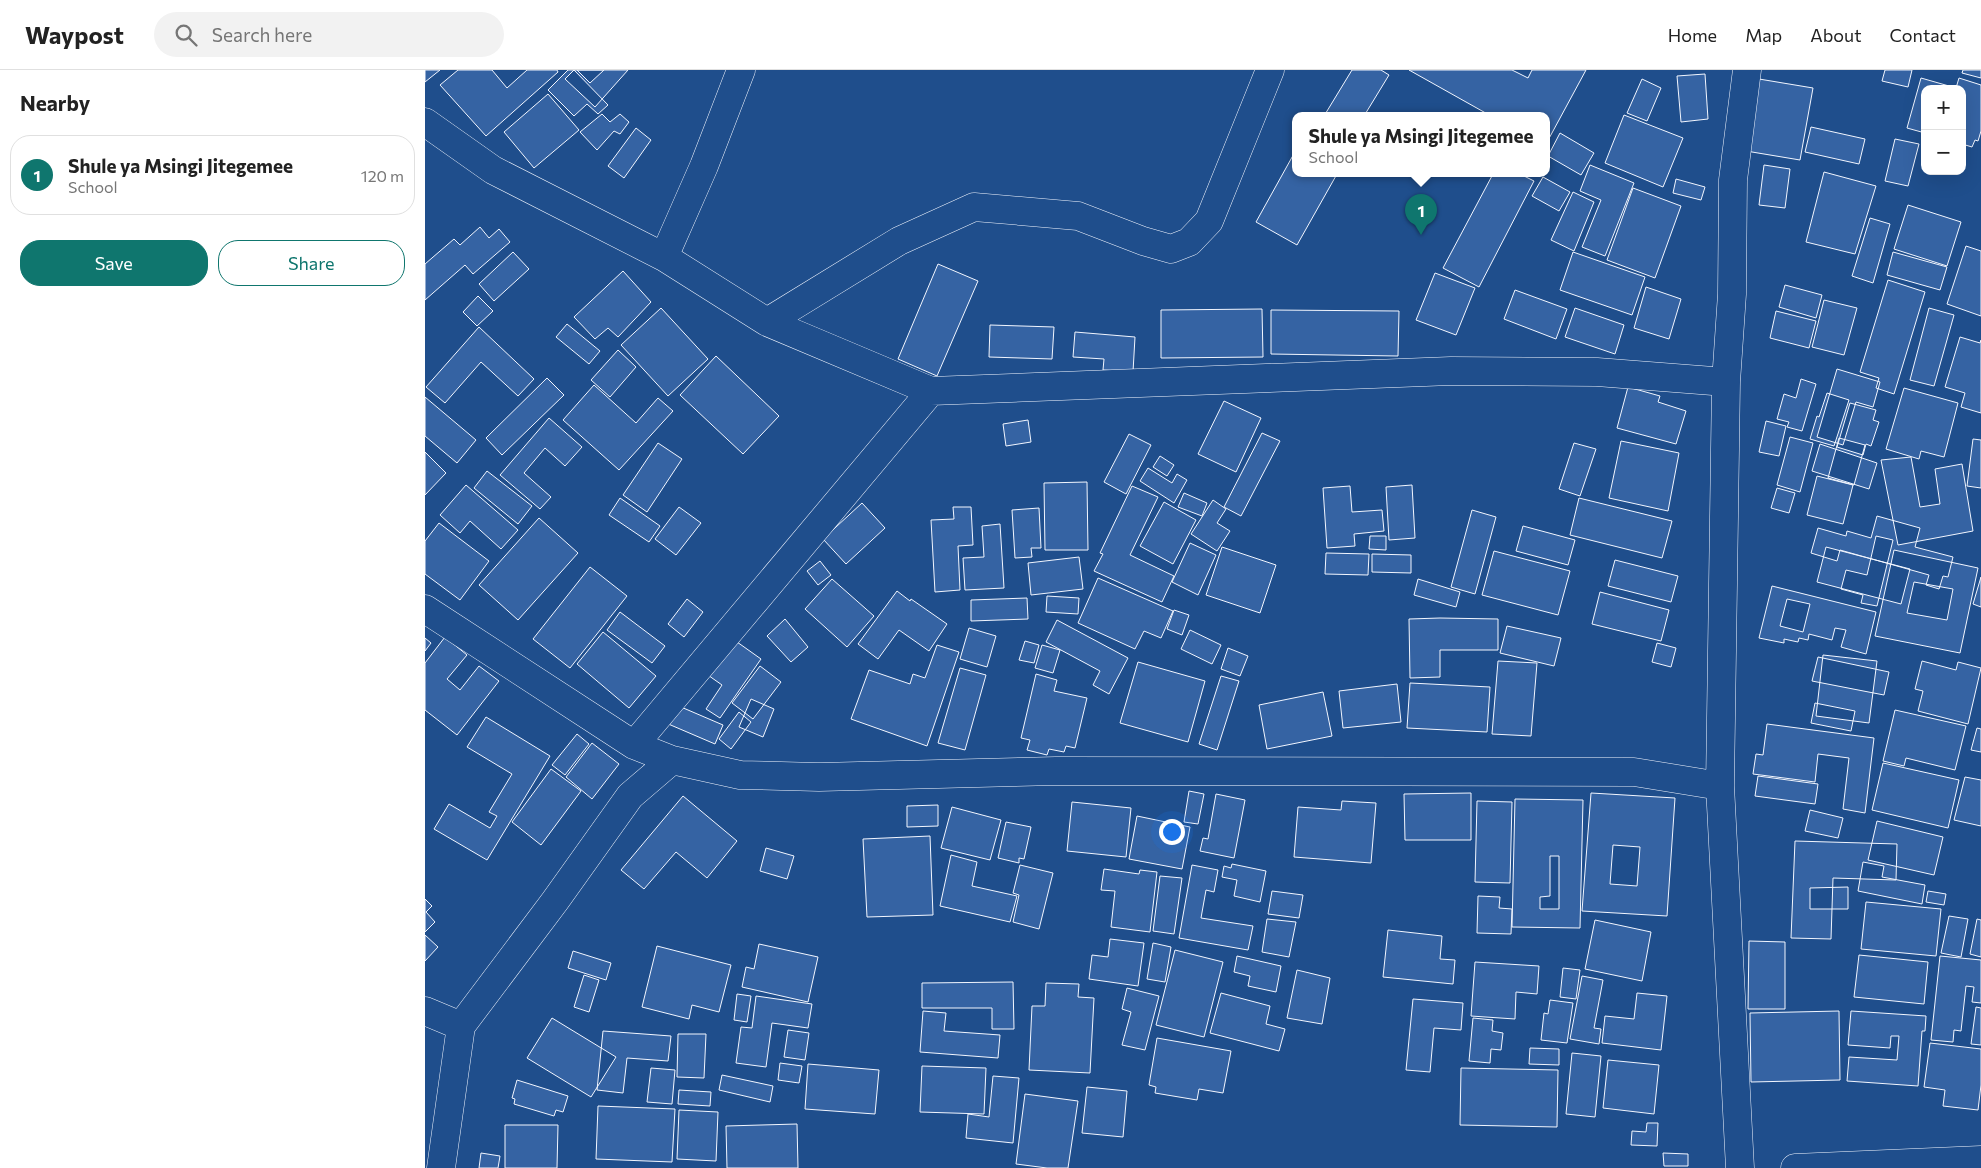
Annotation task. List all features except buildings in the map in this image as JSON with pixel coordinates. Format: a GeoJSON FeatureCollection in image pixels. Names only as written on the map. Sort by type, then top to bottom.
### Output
{"type":"FeatureCollection","features":[{"type":"Feature","properties":{"kind":"street"},"geometry":{"type":"LineString","coordinates":[[664,257],[704,166],[741,70]]}},
{"type":"Feature","properties":{"kind":"street"},"geometry":{"type":"LineString","coordinates":[[767,322],[899,241],[973,207],[1078,216],[1143,241],[1171,249],[1189,242],[1209,221],[1270,70]]}},
{"type":"Feature","properties":{"kind":"street"},"geometry":{"type":"LineString","coordinates":[[1740,1168],[1720,786],[1726,382],[1732,294],[1733,180],[1747,70]]}},
{"type":"Feature","properties":{"kind":"street"},"geometry":{"type":"LineString","coordinates":[[425,122],[493,170],[664,257],[767,322],[931,391],[1451,372],[1597,372],[1726,382]]}},
{"type":"Feature","properties":{"kind":"street"},"geometry":{"type":"LineString","coordinates":[[635,745],[931,391]]}},
{"type":"Feature","properties":{"kind":"street"},"geometry":{"type":"LineString","coordinates":[[425,609],[635,745],[671,760],[740,775],[819,777],[1056,771],[1634,772],[1720,786]]}},
{"type":"Feature","properties":{"kind":"street"},"geometry":{"type":"LineString","coordinates":[[441,1168],[461,1026],[555,901],[630,796],[671,760]]}},
{"type":"Feature","properties":{"kind":"street"},"geometry":{"type":"LineString","coordinates":[[425,1011],[461,1026]]}},
{"type":"Feature","properties":{"kind":"street"},"geometry":{"type":"LineString","coordinates":[[1795,1168],[1981,1160]]}},
{"type":"Feature","properties":{"kind":"place","name":"Shule ya Msingi Jitegemee"},"geometry":{"type":"Point","coordinates":[1421,235]}}]}
